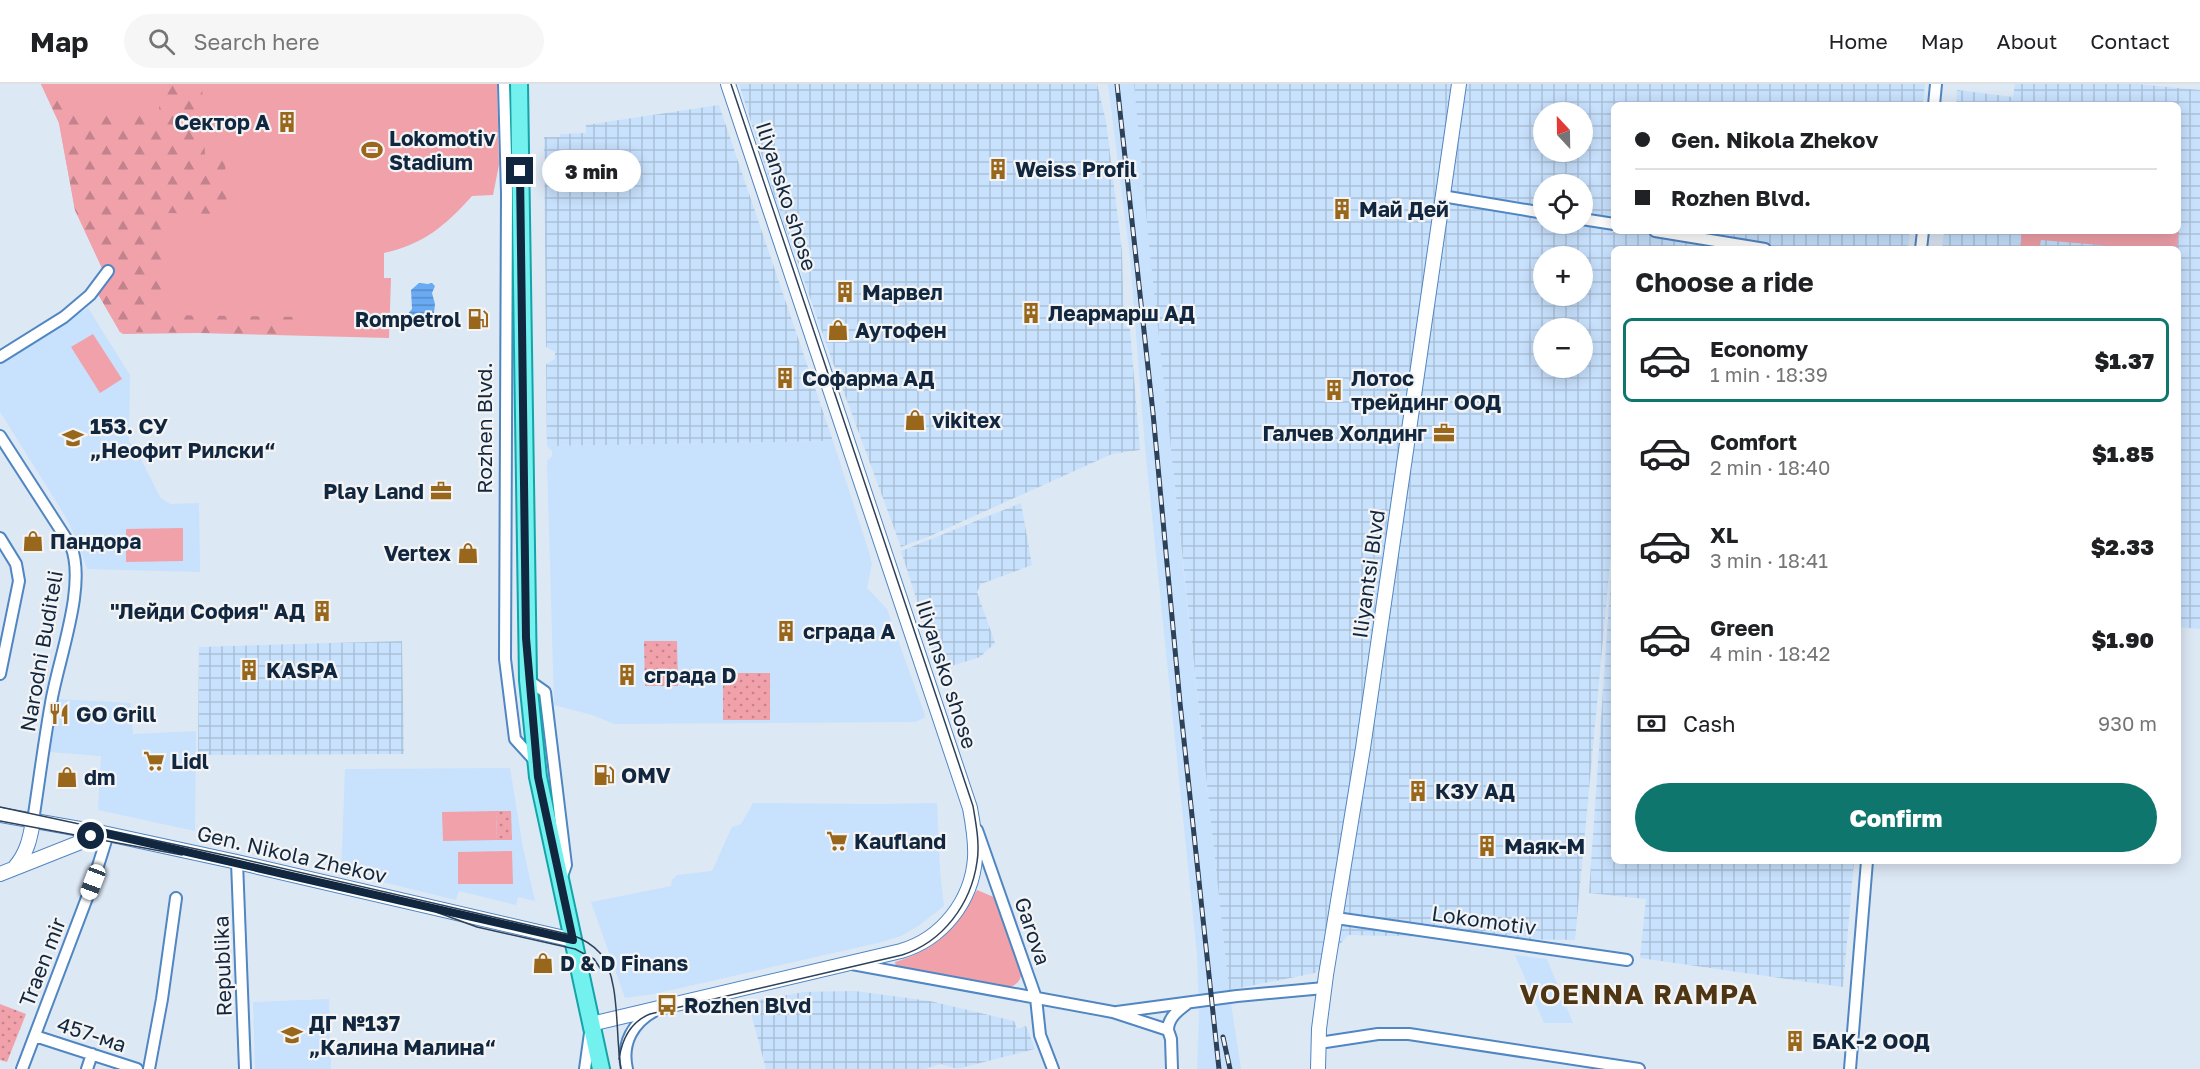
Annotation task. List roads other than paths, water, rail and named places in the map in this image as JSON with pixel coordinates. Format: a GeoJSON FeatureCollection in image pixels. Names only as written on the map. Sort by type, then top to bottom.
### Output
{"type":"FeatureCollection","features":[{"type":"Feature","properties":{"kind":"main road","name":"Rozhen Blvd."},"geometry":{"type":"LineString","coordinates":[[519,84],[528,680],[537,762],[560,882],[601,1069]]}},
{"type":"Feature","properties":{"kind":"street","name":"Rozhen Blvd."},"geometry":{"type":"LineString","coordinates":[[504,84],[507,193],[505,659],[515,739],[537,762]]}},
{"type":"Feature","properties":{"kind":"street","name":"Iliyansko shose"},"geometry":{"type":"LineString","coordinates":[[591,1024],[920,945],[938,932],[953,915],[966,894],[975,860],[970,808],[728,84]]}},
{"type":"Feature","properties":{"kind":"street","name":"Iliyantsi Blvd"},"geometry":{"type":"LineString","coordinates":[[1318,1069],[1318,1043],[1324,988],[1404,476],[1459,84]]}},
{"type":"Feature","properties":{"kind":"street"},"geometry":{"type":"LineString","coordinates":[[1934,102],[1936,84]]}},
{"type":"Feature","properties":{"kind":"street"},"geometry":{"type":"LineString","coordinates":[[1442,196],[1533,211]]}},
{"type":"Feature","properties":{"kind":"street"},"geometry":{"type":"LineString","coordinates":[[1593,221],[1611,224]]}},
{"type":"Feature","properties":{"kind":"street"},"geometry":{"type":"LineString","coordinates":[[1673,234],[1747,246]]}},
{"type":"Feature","properties":{"kind":"street"},"geometry":{"type":"LineString","coordinates":[[0,357],[64,316],[90,295],[108,272]]}},
{"type":"Feature","properties":{"kind":"street","name":"Narodni Buditeli"},"geometry":{"type":"LineString","coordinates":[[0,436],[71,546],[75,557],[73,602],[51,703],[33,821]]}},
{"type":"Feature","properties":{"kind":"street"},"geometry":{"type":"LineString","coordinates":[[0,538],[19,572],[19,581],[0,674]]}},
{"type":"Feature","properties":{"kind":"street","name":"Rozhen Blvd."},"geometry":{"type":"LineString","coordinates":[[528,680],[545,692],[566,865],[560,882]]}},
{"type":"Feature","properties":{"kind":"street","name":"Garova"},"geometry":{"type":"LineString","coordinates":[[970,808],[1036,998],[1040,1035],[1053,1069]]}},
{"type":"Feature","properties":{"kind":"street","name":"Gen. Nikola Zhekov"},"geometry":{"type":"LineString","coordinates":[[0,815],[105,833],[573,940]]}},
{"type":"Feature","properties":{"kind":"street"},"geometry":{"type":"LineString","coordinates":[[15,867],[23,858],[28,847],[33,821]]}},
{"type":"Feature","properties":{"kind":"street"},"geometry":{"type":"LineString","coordinates":[[0,874],[105,833]]}},
{"type":"Feature","properties":{"kind":"street","name":"Traen mir"},"geometry":{"type":"LineString","coordinates":[[22,1069],[93,882],[105,833]]}},
{"type":"Feature","properties":{"kind":"street","name":"Republika"},"geometry":{"type":"LineString","coordinates":[[237,862],[245,1069]]}},
{"type":"Feature","properties":{"kind":"street"},"geometry":{"type":"LineString","coordinates":[[1850,1069],[1867,864]]}},
{"type":"Feature","properties":{"kind":"street"},"geometry":{"type":"LineString","coordinates":[[149,1069],[162,999],[176,898]]}},
{"type":"Feature","properties":{"kind":"street","name":"Lokomotiv"},"geometry":{"type":"LineString","coordinates":[[1336,918],[1627,960]]}},
{"type":"Feature","properties":{"kind":"street"},"geometry":{"type":"LineString","coordinates":[[849,963],[1113,1012],[1170,1034]]}},
{"type":"Feature","properties":{"kind":"street"},"geometry":{"type":"LineString","coordinates":[[1113,1012],[1324,988]]}},
{"type":"Feature","properties":{"kind":"street"},"geometry":{"type":"LineString","coordinates":[[1172,1069],[1168,1023],[1189,1002]]}},
{"type":"Feature","properties":{"kind":"street"},"geometry":{"type":"LineString","coordinates":[[627,1069],[626,1044],[633,1030],[650,1014],[665,1007]]}},
{"type":"Feature","properties":{"kind":"street","name":"Rozhen Blvd."},"geometry":{"type":"LineString","coordinates":[[585,1069],[591,1024]]}},
{"type":"Feature","properties":{"kind":"street"},"geometry":{"type":"LineString","coordinates":[[1318,1043],[1378,1034],[1409,1034],[1639,1069]]}},
{"type":"Feature","properties":{"kind":"street","name":"457-ма"},"geometry":{"type":"LineString","coordinates":[[35,1036],[137,1069]]}},
{"type":"Feature","properties":{"kind":"street"},"geometry":{"type":"LineString","coordinates":[[87,1069],[92,1054]]}},
{"type":"Feature","properties":{"kind":"water"},"geometry":{"type":"Polygon","coordinates":[[[419,283],[432,283],[435,286],[432,293],[435,304],[434,313],[426,323],[422,324],[415,317],[407,315],[412,309],[411,290],[419,283]]]}},
{"type":"Feature","properties":{"kind":"tram line"},"geometry":{"type":"LineString","coordinates":[[619,1059],[622,1045],[632,1026],[650,1014],[902,955],[917,949],[930,941],[953,919],[969,892],[978,855],[973,806],[731,84]]}},
{"type":"Feature","properties":{"kind":"tram line"},"geometry":{"type":"LineString","coordinates":[[0,807],[238,858],[572,935],[584,940],[600,953],[611,977],[621,1069]]}},
{"type":"Feature","properties":{"kind":"tram line"},"geometry":{"type":"LineString","coordinates":[[0,821],[182,855]]}},
{"type":"Feature","properties":{"kind":"tram line"},"geometry":{"type":"LineString","coordinates":[[436,912],[477,927],[575,949],[594,959],[602,971]]}},
{"type":"Feature","properties":{"kind":"railway"},"geometry":{"type":"LineString","coordinates":[[1117,84],[1153,413],[1180,703],[1219,1069]]}},
{"type":"Feature","properties":{"kind":"railway"},"geometry":{"type":"LineString","coordinates":[[1223,1037],[1230,1069]]}},
{"type":"Feature","properties":{"kind":"place","name":"Сектор А"},"geometry":{"type":"Point","coordinates":[287,122]}},
{"type":"Feature","properties":{"kind":"place","name":"Lokomotiv Stadium"},"geometry":{"type":"Point","coordinates":[372,150]}},
{"type":"Feature","properties":{"kind":"place","name":"Weiss Profil"},"geometry":{"type":"Point","coordinates":[998,169]}},
{"type":"Feature","properties":{"kind":"place","name":"Май Дей"},"geometry":{"type":"Point","coordinates":[1342,209]}},
{"type":"Feature","properties":{"kind":"place","name":"Марвел"},"geometry":{"type":"Point","coordinates":[845,292]}},
{"type":"Feature","properties":{"kind":"place","name":"Леармарш АД"},"geometry":{"type":"Point","coordinates":[1031,313]}},
{"type":"Feature","properties":{"kind":"place","name":"Rompetrol"},"geometry":{"type":"Point","coordinates":[478,319]}},
{"type":"Feature","properties":{"kind":"place","name":"Аутофен"},"geometry":{"type":"Point","coordinates":[838,330]}},
{"type":"Feature","properties":{"kind":"place","name":"Софарма АД"},"geometry":{"type":"Point","coordinates":[785,378]}},
{"type":"Feature","properties":{"kind":"place","name":"Лотос трейдинг ООД"},"geometry":{"type":"Point","coordinates":[1334,390]}},
{"type":"Feature","properties":{"kind":"place","name":"vikitex"},"geometry":{"type":"Point","coordinates":[915,420]}},
{"type":"Feature","properties":{"kind":"place","name":"Галчев Холдинг"},"geometry":{"type":"Point","coordinates":[1444,433]}},
{"type":"Feature","properties":{"kind":"place","name":"153. СУ „Неофит Рилски“"},"geometry":{"type":"Point","coordinates":[73,438]}},
{"type":"Feature","properties":{"kind":"place","name":"Play Land"},"geometry":{"type":"Point","coordinates":[441,491]}},
{"type":"Feature","properties":{"kind":"place","name":"Пандора"},"geometry":{"type":"Point","coordinates":[33,541]}},
{"type":"Feature","properties":{"kind":"place","name":"Vertex"},"geometry":{"type":"Point","coordinates":[468,553]}},
{"type":"Feature","properties":{"kind":"place","name":"\"Лейди София\" АД"},"geometry":{"type":"Point","coordinates":[322,611]}},
{"type":"Feature","properties":{"kind":"place","name":"сграда А"},"geometry":{"type":"Point","coordinates":[786,631]}},
{"type":"Feature","properties":{"kind":"place","name":"KASPA"},"geometry":{"type":"Point","coordinates":[249,670]}},
{"type":"Feature","properties":{"kind":"place","name":"сграда D"},"geometry":{"type":"Point","coordinates":[627,675]}},
{"type":"Feature","properties":{"kind":"place","name":"GO Grill"},"geometry":{"type":"Point","coordinates":[59,714]}},
{"type":"Feature","properties":{"kind":"place","name":"Lidl"},"geometry":{"type":"Point","coordinates":[154,761]}},
{"type":"Feature","properties":{"kind":"place","name":"OMV"},"geometry":{"type":"Point","coordinates":[604,775]}},
{"type":"Feature","properties":{"kind":"place","name":"dm"},"geometry":{"type":"Point","coordinates":[67,777]}},
{"type":"Feature","properties":{"kind":"place","name":"КЗУ АД"},"geometry":{"type":"Point","coordinates":[1418,791]}},
{"type":"Feature","properties":{"kind":"place","name":"Kaufland"},"geometry":{"type":"Point","coordinates":[837,841]}},
{"type":"Feature","properties":{"kind":"place","name":"Маяк-М"},"geometry":{"type":"Point","coordinates":[1487,846]}},
{"type":"Feature","properties":{"kind":"place","name":"D & D Finans"},"geometry":{"type":"Point","coordinates":[543,963]}},
{"type":"Feature","properties":{"kind":"place","name":"Rozhen Blvd"},"geometry":{"type":"Point","coordinates":[667,1005]}},
{"type":"Feature","properties":{"kind":"place","name":"ДГ №137 „Калина Малина“"},"geometry":{"type":"Point","coordinates":[292,1035]}},
{"type":"Feature","properties":{"kind":"place","name":"БАК-2 ООД"},"geometry":{"type":"Point","coordinates":[1795,1041]}},
{"type":"Feature","properties":{"kind":"district","name":"VOENNA RAMPA"},"geometry":{"type":"Point","coordinates":[1639,994]}}]}
